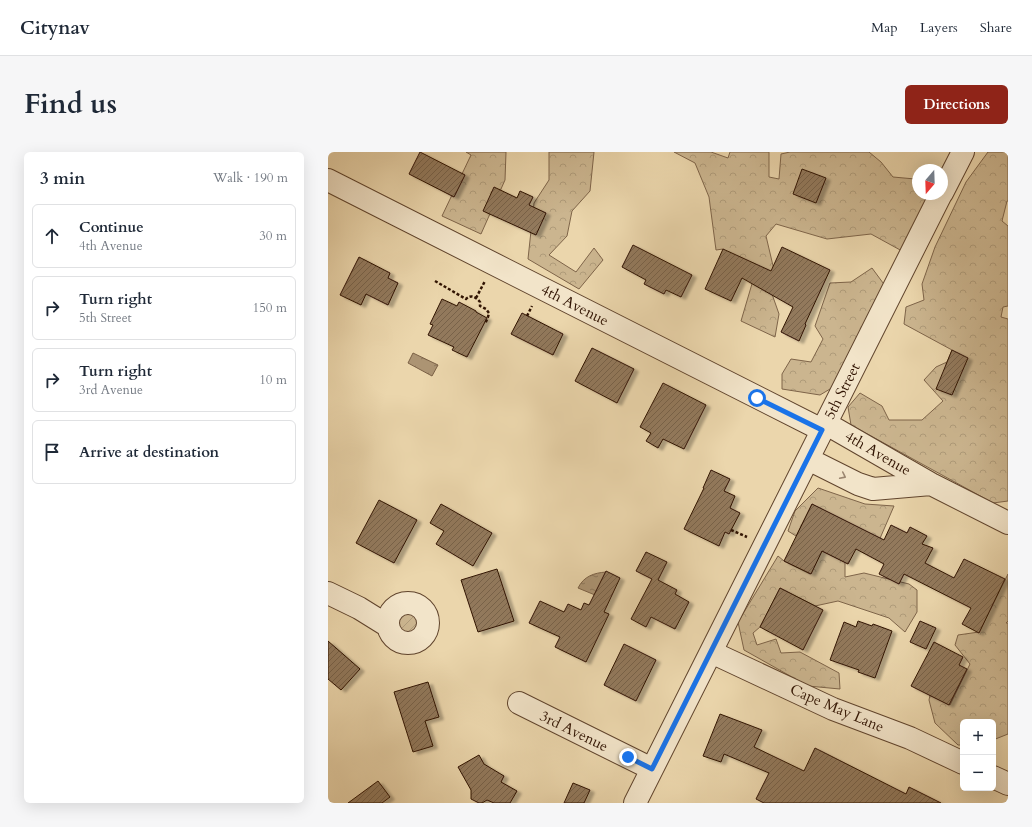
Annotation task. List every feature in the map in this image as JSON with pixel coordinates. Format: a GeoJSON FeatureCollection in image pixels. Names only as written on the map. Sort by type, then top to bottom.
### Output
{"type":"FeatureCollection","features":[{"type":"Feature","properties":{"kind":"street","name":"5th Street"},"geometry":{"type":"LineString","coordinates":[[948,181],[963,152]]}},
{"type":"Feature","properties":{"kind":"street","name":"4th Avenue"},"geometry":{"type":"LineString","coordinates":[[328,180],[824,427],[1008,523]]}},
{"type":"Feature","properties":{"kind":"street","name":"5th Street"},"geometry":{"type":"LineString","coordinates":[[635,803],[938,200]]}},
{"type":"Feature","properties":{"kind":"street","name":"4th Avenue"},"geometry":{"type":"LineString","coordinates":[[808,459],[858,484],[873,489],[931,484]]}},
{"type":"Feature","properties":{"kind":"street"},"geometry":{"type":"LineString","coordinates":[[328,593],[359,608],[388,626]]}},
{"type":"Feature","properties":{"kind":"street","name":"Cape May Lane"},"geometry":{"type":"LineString","coordinates":[[711,652],[833,709],[910,738],[960,762]]}},
{"type":"Feature","properties":{"kind":"street","name":"3rd Avenue"},"geometry":{"type":"LineString","coordinates":[[518,703],[652,769]]}},
{"type":"Feature","properties":{"kind":"street"},"geometry":{"type":"LineString","coordinates":[[996,778],[1008,784]]}},
{"type":"Feature","properties":{"kind":"path"},"geometry":{"type":"LineString","coordinates":[[435,281],[466,299],[473,296],[477,299],[480,302],[480,306],[489,312],[485,324]]}},
{"type":"Feature","properties":{"kind":"green space"},"geometry":{"type":"Polygon","coordinates":[[[466,152],[506,152],[505,180],[481,234],[442,216],[471,155],[466,152]]]}},
{"type":"Feature","properties":{"kind":"green space"},"geometry":{"type":"Polygon","coordinates":[[[549,152],[594,152],[590,191],[572,211],[567,236],[549,255],[576,272],[594,248],[603,260],[579,289],[528,259],[534,203],[549,180],[549,152]]]}},
{"type":"Feature","properties":{"kind":"green space"},"geometry":{"type":"Polygon","coordinates":[[[674,152],[711,152],[728,158],[730,152],[769,152],[769,177],[779,179],[781,154],[790,152],[869,152],[881,162],[893,177],[912,179],[912,200],[927,200],[902,251],[871,234],[827,239],[776,224],[766,236],[774,270],[772,294],[779,314],[775,337],[741,321],[754,277],[723,249],[716,250],[709,197],[695,163],[674,152]]]}},
{"type":"Feature","properties":{"kind":"green space"},"geometry":{"type":"Polygon","coordinates":[[[988,152],[1008,152],[1008,201],[1002,221],[1008,226],[1008,306],[1003,307],[1001,317],[1008,319],[1008,501],[993,503],[851,425],[848,407],[860,393],[882,406],[889,420],[922,420],[943,401],[924,380],[936,367],[947,362],[952,350],[904,324],[906,307],[924,300],[922,284],[935,247],[966,182],[988,152]]]}},
{"type":"Feature","properties":{"kind":"green space"},"geometry":{"type":"Polygon","coordinates":[[[872,268],[886,287],[840,383],[820,395],[782,389],[782,374],[791,359],[811,362],[823,339],[815,326],[830,283],[851,282],[872,268]]]}},
{"type":"Feature","properties":{"kind":"green space"},"geometry":{"type":"Polygon","coordinates":[[[818,488],[865,504],[894,506],[878,543],[812,504],[796,536],[788,531],[795,511],[818,488]]]}},
{"type":"Feature","properties":{"kind":"green space"},"geometry":{"type":"Polygon","coordinates":[[[822,551],[845,562],[845,577],[864,573],[909,584],[917,590],[917,612],[905,632],[889,618],[838,601],[815,606],[780,588],[760,627],[753,633],[757,645],[776,639],[781,653],[800,652],[839,673],[840,689],[808,686],[744,650],[738,622],[778,556],[784,561],[810,574],[822,551]]]}},
{"type":"Feature","properties":{"kind":"green space"},"geometry":{"type":"Polygon","coordinates":[[[1008,574],[1008,621],[1006,623],[1008,623],[1008,734],[996,739],[996,719],[960,719],[960,745],[958,745],[935,723],[929,700],[930,695],[950,705],[970,664],[955,645],[958,635],[979,632],[1008,574]]]}},
{"type":"Feature","properties":{"kind":"green space"},"geometry":{"type":"Polygon","coordinates":[[[408,612],[416,615],[419,623],[416,631],[408,634],[400,631],[397,623],[400,615],[408,612]]]}},
{"type":"Feature","properties":{"kind":"water"},"geometry":{"type":"Polygon","coordinates":[[[413,353],[438,365],[432,376],[408,363],[413,353]]]}},
{"type":"Feature","properties":{"kind":"water"},"geometry":{"type":"Polygon","coordinates":[[[606,572],[595,595],[578,588],[586,578],[597,573],[606,572]]]}},
{"type":"Feature","properties":{"kind":"building"},"geometry":{"type":"Polygon","coordinates":[[[420,152],[465,175],[454,197],[409,174],[420,152]]]}},
{"type":"Feature","properties":{"kind":"building"},"geometry":{"type":"Polygon","coordinates":[[[802,169],[826,178],[816,203],[793,194],[802,169]]]}},
{"type":"Feature","properties":{"kind":"building"},"geometry":{"type":"Polygon","coordinates":[[[494,187],[517,198],[520,191],[533,197],[529,205],[546,213],[536,235],[483,211],[494,187]]]}},
{"type":"Feature","properties":{"kind":"building"},"geometry":{"type":"Polygon","coordinates":[[[633,245],[692,275],[681,297],[666,290],[664,294],[644,284],[646,280],[622,267],[633,245]]]}},
{"type":"Feature","properties":{"kind":"building"},"geometry":{"type":"Polygon","coordinates":[[[782,247],[830,270],[805,324],[806,325],[799,341],[781,332],[793,307],[742,278],[731,301],[705,289],[723,249],[771,271],[782,247]]]}},
{"type":"Feature","properties":{"kind":"building"},"geometry":{"type":"Polygon","coordinates":[[[359,257],[390,273],[388,278],[398,283],[388,305],[366,294],[361,305],[340,295],[359,257]]]}},
{"type":"Feature","properties":{"kind":"building"},"geometry":{"type":"Polygon","coordinates":[[[442,299],[457,306],[459,302],[487,318],[467,357],[452,350],[454,347],[428,335],[433,325],[430,324],[442,299]]]}},
{"type":"Feature","properties":{"kind":"building"},"geometry":{"type":"Polygon","coordinates":[[[522,313],[563,334],[553,355],[511,334],[522,313]]]}},
{"type":"Feature","properties":{"kind":"building"},"geometry":{"type":"Polygon","coordinates":[[[592,348],[634,369],[617,403],[575,381],[592,348]]]}},
{"type":"Feature","properties":{"kind":"building"},"geometry":{"type":"Polygon","coordinates":[[[952,350],[968,358],[952,395],[936,389],[952,350]]]}},
{"type":"Feature","properties":{"kind":"building"},"geometry":{"type":"Polygon","coordinates":[[[663,383],[706,405],[684,449],[663,439],[658,448],[646,441],[651,433],[640,427],[663,383]]]}},
{"type":"Feature","properties":{"kind":"building"},"geometry":{"type":"Polygon","coordinates":[[[711,470],[730,479],[724,491],[735,496],[730,508],[740,513],[729,534],[725,532],[719,546],[684,529],[711,470]]]}},
{"type":"Feature","properties":{"kind":"building"},"geometry":{"type":"Polygon","coordinates":[[[379,500],[417,520],[394,563],[356,543],[379,500]]]}},
{"type":"Feature","properties":{"kind":"building"},"geometry":{"type":"Polygon","coordinates":[[[441,504],[492,533],[473,566],[436,544],[444,531],[430,523],[441,504]]]}},
{"type":"Feature","properties":{"kind":"building"},"geometry":{"type":"Polygon","coordinates":[[[812,504],[884,540],[891,525],[907,533],[910,527],[927,536],[922,544],[933,548],[925,563],[954,578],[964,559],[1005,579],[979,633],[962,624],[971,608],[904,574],[899,584],[879,574],[884,564],[856,549],[848,564],[822,551],[811,574],[784,561],[812,504]]]}},
{"type":"Feature","properties":{"kind":"building"},"geometry":{"type":"Polygon","coordinates":[[[646,552],[667,562],[658,580],[677,590],[675,594],[689,602],[675,629],[651,617],[646,627],[631,619],[652,579],[636,571],[646,552]]]}},
{"type":"Feature","properties":{"kind":"building"},"geometry":{"type":"Polygon","coordinates":[[[497,569],[514,621],[478,632],[461,580],[497,569]]]}},
{"type":"Feature","properties":{"kind":"building"},"geometry":{"type":"Polygon","coordinates":[[[606,571],[620,578],[604,612],[609,614],[586,662],[555,647],[560,637],[529,623],[540,601],[564,612],[568,604],[581,610],[584,603],[589,605],[606,571]]]}},
{"type":"Feature","properties":{"kind":"building"},"geometry":{"type":"Polygon","coordinates":[[[780,588],[823,610],[803,650],[760,627],[780,588]]]}},
{"type":"Feature","properties":{"kind":"building"},"geometry":{"type":"Polygon","coordinates":[[[858,621],[872,626],[873,624],[892,631],[875,678],[858,672],[859,670],[830,660],[844,622],[856,627],[858,621]]]}},
{"type":"Feature","properties":{"kind":"building"},"geometry":{"type":"Polygon","coordinates":[[[920,621],[936,628],[926,649],[910,642],[920,621]]]}},
{"type":"Feature","properties":{"kind":"building"},"geometry":{"type":"Polygon","coordinates":[[[328,641],[360,669],[341,690],[328,679],[328,641]]]}},
{"type":"Feature","properties":{"kind":"building"},"geometry":{"type":"Polygon","coordinates":[[[934,642],[963,657],[959,665],[967,669],[949,705],[911,686],[934,642]]]}},
{"type":"Feature","properties":{"kind":"building"},"geometry":{"type":"Polygon","coordinates":[[[624,644],[656,660],[636,701],[604,685],[624,644]]]}},
{"type":"Feature","properties":{"kind":"building"},"geometry":{"type":"Polygon","coordinates":[[[428,682],[439,717],[425,721],[433,746],[413,752],[394,692],[428,682]]]}},
{"type":"Feature","properties":{"kind":"building"},"geometry":{"type":"Polygon","coordinates":[[[720,714],[762,730],[754,747],[804,771],[815,748],[906,794],[909,787],[941,803],[764,803],[756,799],[769,773],[724,754],[721,762],[703,756],[720,714]]]}},
{"type":"Feature","properties":{"kind":"building"},"geometry":{"type":"Polygon","coordinates":[[[479,755],[484,764],[504,776],[501,782],[517,791],[510,803],[494,803],[487,800],[479,803],[471,799],[471,790],[458,767],[479,755]]]}},
{"type":"Feature","properties":{"kind":"building"},"geometry":{"type":"Polygon","coordinates":[[[378,781],[390,797],[382,803],[348,803],[378,781]]]}},
{"type":"Feature","properties":{"kind":"building"},"geometry":{"type":"Polygon","coordinates":[[[573,783],[590,790],[584,803],[564,803],[573,783]]]}},
{"type":"Feature","properties":{"kind":"route"},"geometry":{"type":"LineString","coordinates":[[628,757],[652,769],[822,430],[757,398]]}}]}
